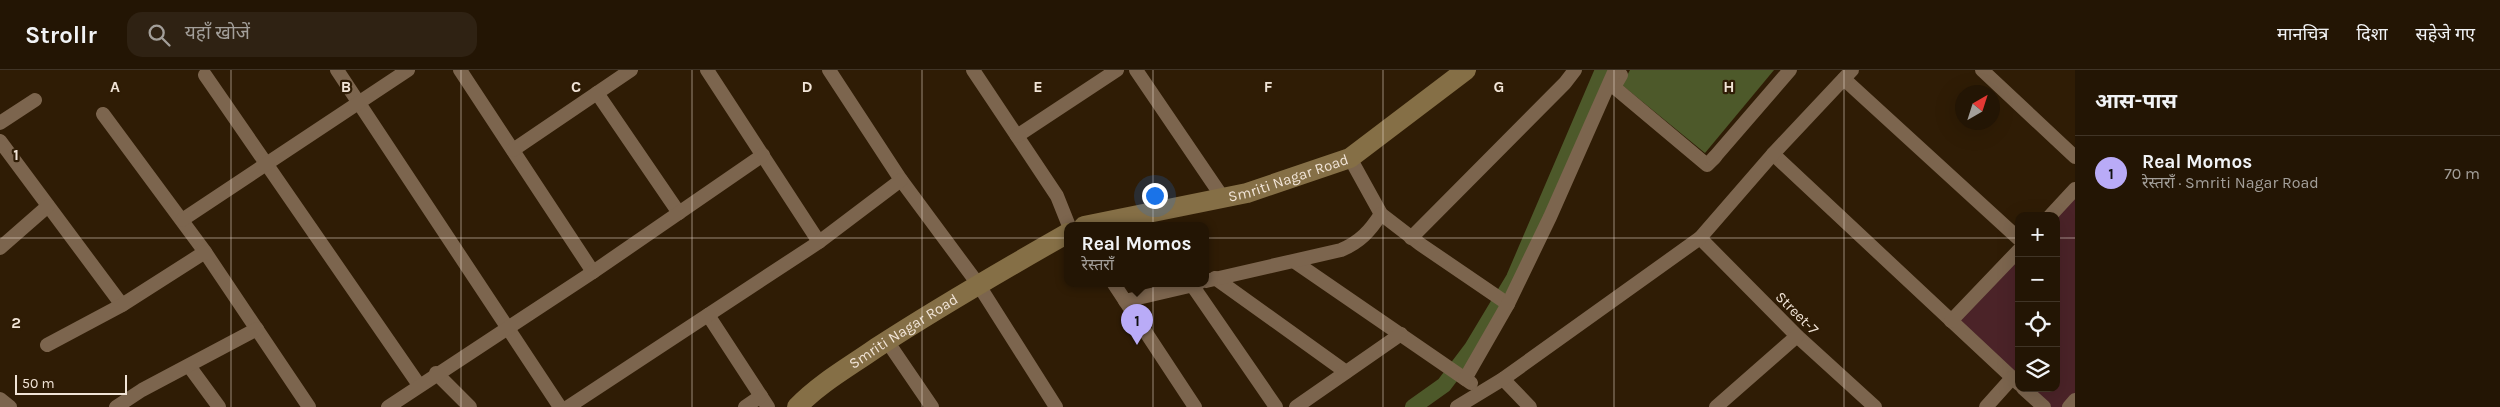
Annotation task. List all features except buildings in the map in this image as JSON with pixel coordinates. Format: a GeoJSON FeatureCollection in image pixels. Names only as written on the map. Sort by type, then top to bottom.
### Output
{"type":"FeatureCollection","features":[{"type":"Feature","properties":{"kind":"main road","name":"Smriti Nagar Road"},"geometry":{"type":"LineString","coordinates":[[1104,222],[1247,193],[1350,158],[1460,72]]}},
{"type":"Feature","properties":{"kind":"main road","name":"Smriti Nagar Road"},"geometry":{"type":"LineString","coordinates":[[799,407],[820,386],[887,341],[978,284],[1064,235]]}},
{"type":"Feature","properties":{"kind":"street"},"geometry":{"type":"LineString","coordinates":[[337,70],[560,407]]}},
{"type":"Feature","properties":{"kind":"street"},"geometry":{"type":"LineString","coordinates":[[182,220],[408,70]]}},
{"type":"Feature","properties":{"kind":"street"},"geometry":{"type":"LineString","coordinates":[[460,70],[593,272]]}},
{"type":"Feature","properties":{"kind":"street"},"geometry":{"type":"LineString","coordinates":[[512,150],[631,70]]}},
{"type":"Feature","properties":{"kind":"street"},"geometry":{"type":"LineString","coordinates":[[707,70],[819,242]]}},
{"type":"Feature","properties":{"kind":"street"},"geometry":{"type":"LineString","coordinates":[[829,70],[901,180],[978,284],[1056,407]]}},
{"type":"Feature","properties":{"kind":"street"},"geometry":{"type":"LineString","coordinates":[[974,70],[1057,196],[1067,222]]}},
{"type":"Feature","properties":{"kind":"street"},"geometry":{"type":"LineString","coordinates":[[1017,136],[1117,70]]}},
{"type":"Feature","properties":{"kind":"street"},"geometry":{"type":"LineString","coordinates":[[1136,70],[1223,198]]}},
{"type":"Feature","properties":{"kind":"street"},"geometry":{"type":"LineString","coordinates":[[1411,238],[1559,90],[1575,70]]}},
{"type":"Feature","properties":{"kind":"street"},"geometry":{"type":"LineString","coordinates":[[1466,379],[1508,304],[1550,217],[1615,70]]}},
{"type":"Feature","properties":{"kind":"street"},"geometry":{"type":"LineString","coordinates":[[1624,70],[1614,87],[1707,165],[1790,70]]}},
{"type":"Feature","properties":{"kind":"street"},"geometry":{"type":"LineString","coordinates":[[1982,70],[2075,157]]}},
{"type":"Feature","properties":{"kind":"street"},"geometry":{"type":"LineString","coordinates":[[1457,407],[1503,379],[1700,238],[1773,154],[1848,74],[2015,235]]}},
{"type":"Feature","properties":{"kind":"street"},"geometry":{"type":"LineString","coordinates":[[205,75],[419,385]]}},
{"type":"Feature","properties":{"kind":"street"},"geometry":{"type":"LineString","coordinates":[[597,93],[679,213]]}},
{"type":"Feature","properties":{"kind":"street"},"geometry":{"type":"LineString","coordinates":[[0,123],[35,100]]}},
{"type":"Feature","properties":{"kind":"street"},"geometry":{"type":"LineString","coordinates":[[103,114],[205,252],[309,407]]}},
{"type":"Feature","properties":{"kind":"street"},"geometry":{"type":"LineString","coordinates":[[0,141],[122,305]]}},
{"type":"Feature","properties":{"kind":"street"},"geometry":{"type":"LineString","coordinates":[[1773,154],[2015,380]]}},
{"type":"Feature","properties":{"kind":"street"},"geometry":{"type":"LineString","coordinates":[[388,407],[436,373],[593,272],[763,155]]}},
{"type":"Feature","properties":{"kind":"street"},"geometry":{"type":"LineString","coordinates":[[1350,158],[1381,214],[1411,238],[1508,304]]}},
{"type":"Feature","properties":{"kind":"street"},"geometry":{"type":"LineString","coordinates":[[568,407],[819,242],[901,180]]}},
{"type":"Feature","properties":{"kind":"street"},"geometry":{"type":"LineString","coordinates":[[2054,212],[2075,189]]}},
{"type":"Feature","properties":{"kind":"street"},"geometry":{"type":"LineString","coordinates":[[0,248],[48,206]]}},
{"type":"Feature","properties":{"kind":"street"},"geometry":{"type":"LineString","coordinates":[[1209,281],[1341,250],[1356,244],[1370,230],[1381,214]]}},
{"type":"Feature","properties":{"kind":"street","name":"Street-7"},"geometry":{"type":"LineString","coordinates":[[1700,238],[1797,336],[1874,407]]}},
{"type":"Feature","properties":{"kind":"street"},"geometry":{"type":"LineString","coordinates":[[47,345],[122,305],[205,252]]}},
{"type":"Feature","properties":{"kind":"street"},"geometry":{"type":"LineString","coordinates":[[1951,321],[2015,254]]}},
{"type":"Feature","properties":{"kind":"street"},"geometry":{"type":"LineString","coordinates":[[1295,262],[1466,379],[1482,392]]}},
{"type":"Feature","properties":{"kind":"street"},"geometry":{"type":"LineString","coordinates":[[1209,286],[1346,372]]}},
{"type":"Feature","properties":{"kind":"street"},"geometry":{"type":"LineString","coordinates":[[1116,287],[1195,407]]}},
{"type":"Feature","properties":{"kind":"street"},"geometry":{"type":"LineString","coordinates":[[1126,301],[1183,287]]}},
{"type":"Feature","properties":{"kind":"street"},"geometry":{"type":"LineString","coordinates":[[1206,287],[1276,407]]}},
{"type":"Feature","properties":{"kind":"street"},"geometry":{"type":"LineString","coordinates":[[708,315],[765,402],[745,407]]}},
{"type":"Feature","properties":{"kind":"street"},"geometry":{"type":"LineString","coordinates":[[116,407],[142,390],[257,329]]}},
{"type":"Feature","properties":{"kind":"street"},"geometry":{"type":"LineString","coordinates":[[1296,407],[1401,334]]}},
{"type":"Feature","properties":{"kind":"street"},"geometry":{"type":"LineString","coordinates":[[1716,407],[1797,336]]}},
{"type":"Feature","properties":{"kind":"street"},"geometry":{"type":"LineString","coordinates":[[887,341],[932,407]]}},
{"type":"Feature","properties":{"kind":"street"},"geometry":{"type":"LineString","coordinates":[[189,366],[219,407]]}},
{"type":"Feature","properties":{"kind":"street"},"geometry":{"type":"LineString","coordinates":[[436,373],[470,407]]}},
{"type":"Feature","properties":{"kind":"street"},"geometry":{"type":"LineString","coordinates":[[1503,379],[1530,407]]}},
{"type":"Feature","properties":{"kind":"street"},"geometry":{"type":"LineString","coordinates":[[1986,407],[2015,382]]}},
{"type":"Feature","properties":{"kind":"street"},"geometry":{"type":"LineString","coordinates":[[2027,392],[2044,407]]}},
{"type":"Feature","properties":{"kind":"street"},"geometry":{"type":"LineString","coordinates":[[0,399],[10,407]]}},
{"type":"Feature","properties":{"kind":"street"},"geometry":{"type":"LineString","coordinates":[[2069,407],[2075,400]]}},
{"type":"Feature","properties":{"kind":"shaded area"},"geometry":{"type":"Polygon","coordinates":[[[1630,70],[1774,70],[1705,153],[1622,85],[1630,70]]]}},
{"type":"Feature","properties":{"kind":"shaded area"},"geometry":{"type":"Polygon","coordinates":[[[2075,189],[2075,400],[2069,407],[2044,407],[2028,392],[2060,392],[2059,212],[2075,189]]]}},
{"type":"Feature","properties":{"kind":"shaded area"},"geometry":{"type":"Polygon","coordinates":[[[2015,254],[2015,379],[1951,321],[2015,254]]]}},
{"type":"Feature","properties":{"kind":"waterway"},"geometry":{"type":"LineString","coordinates":[[1413,407],[1444,385],[1472,348],[1514,278],[1603,70]]}},
{"type":"Feature","properties":{"kind":"place","name":"Real Momos"},"geometry":{"type":"Point","coordinates":[1137,345]}}]}
